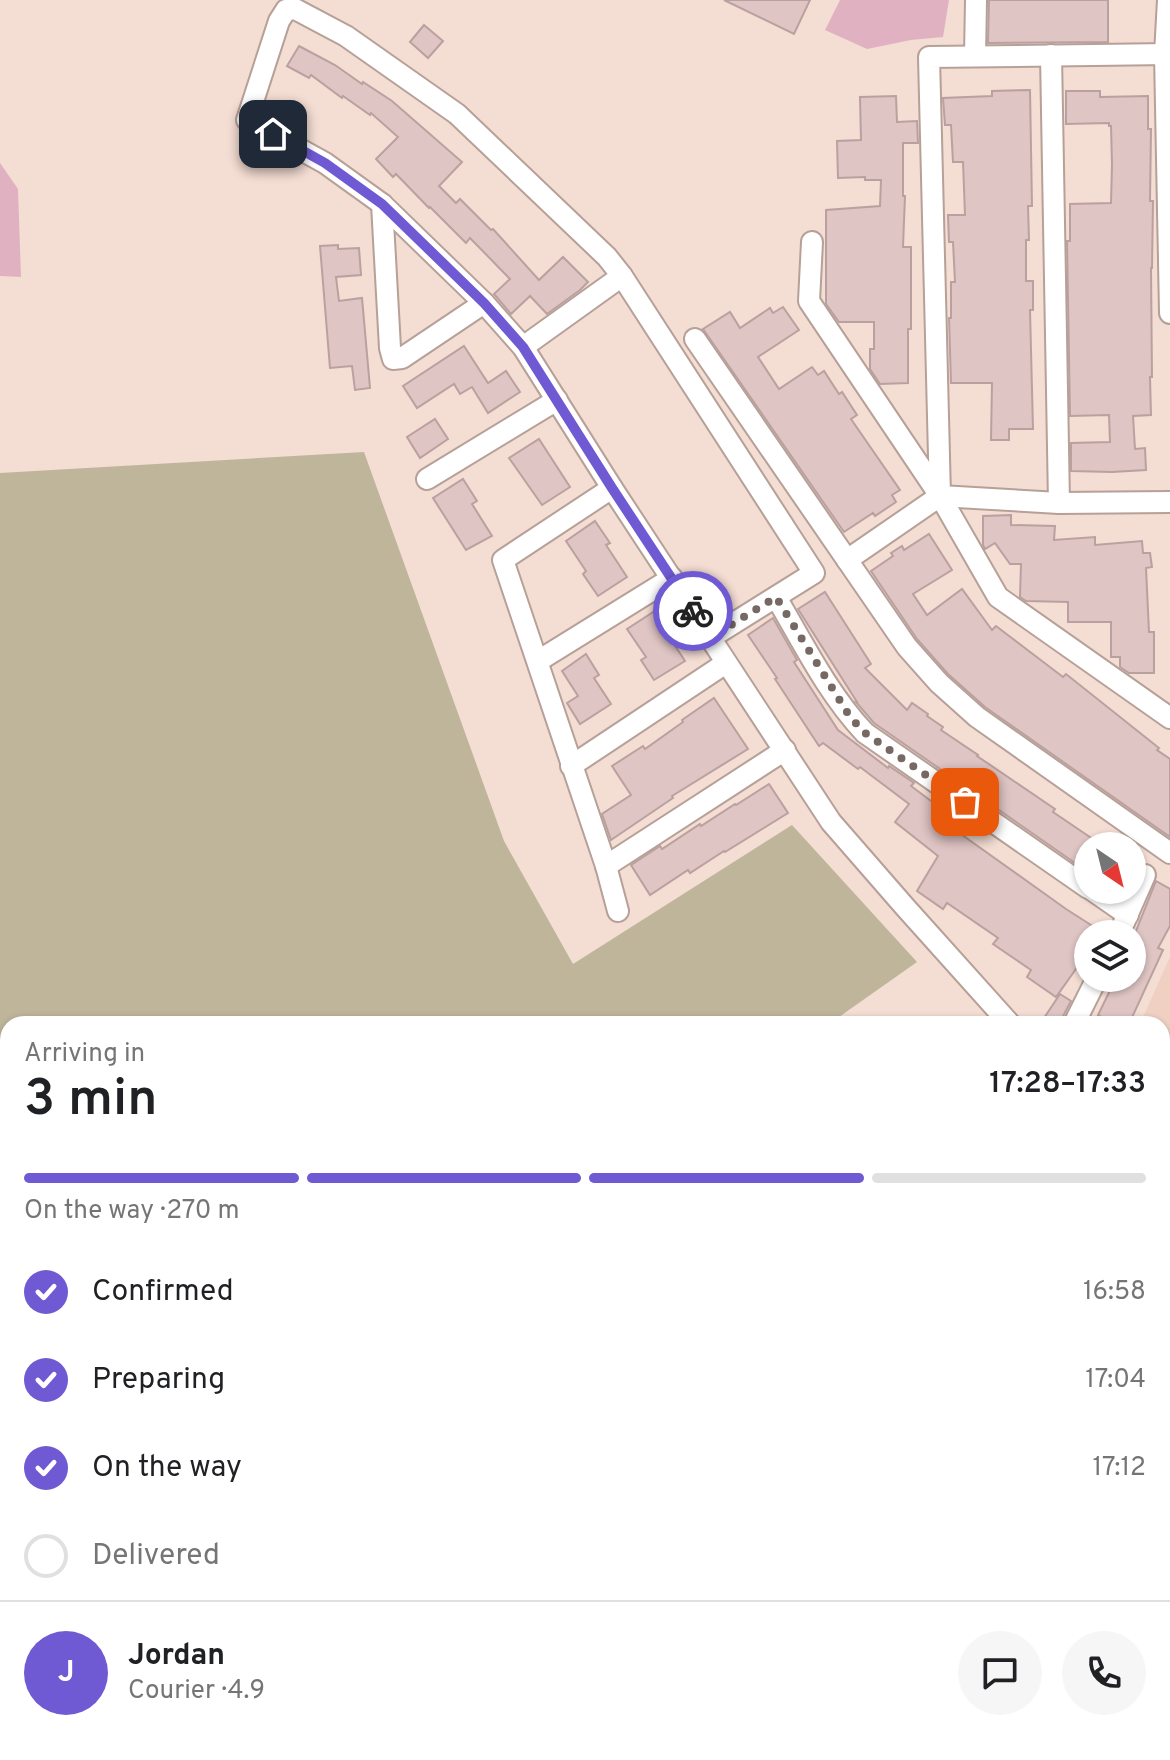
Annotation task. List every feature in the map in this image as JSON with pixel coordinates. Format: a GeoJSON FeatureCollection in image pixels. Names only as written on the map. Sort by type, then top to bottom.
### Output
{"type":"FeatureCollection","features":[{"type":"Feature","properties":{"kind":"street"},"geometry":{"type":"LineString","coordinates":[[975,56],[976,0]]}},
{"type":"Feature","properties":{"kind":"street"},"geometry":{"type":"LineString","coordinates":[[1168,0],[1170,313]]}},
{"type":"Feature","properties":{"kind":"street"},"geometry":{"type":"LineString","coordinates":[[710,638],[814,573],[622,276],[607,257],[457,114],[346,36],[295,9],[286,10],[279,21],[247,120],[325,163],[382,204],[484,303],[523,347],[612,488],[726,663],[785,750],[831,822],[1003,1016]]}},
{"type":"Feature","properties":{"kind":"street"},"geometry":{"type":"LineString","coordinates":[[940,496],[929,57],[1167,54]]}},
{"type":"Feature","properties":{"kind":"street"},"geometry":{"type":"LineString","coordinates":[[1051,55],[1059,503]]}},
{"type":"Feature","properties":{"kind":"street"},"geometry":{"type":"LineString","coordinates":[[382,204],[393,359],[402,358],[484,303]]}},
{"type":"Feature","properties":{"kind":"street"},"geometry":{"type":"LineString","coordinates":[[812,242],[809,301],[940,496],[998,597],[1170,718]]}},
{"type":"Feature","properties":{"kind":"street"},"geometry":{"type":"LineString","coordinates":[[523,347],[622,276]]}},
{"type":"Feature","properties":{"kind":"street"},"geometry":{"type":"LineString","coordinates":[[695,339],[907,647],[977,717],[1170,853]]}},
{"type":"Feature","properties":{"kind":"street"},"geometry":{"type":"LineString","coordinates":[[427,479],[557,400]]}},
{"type":"Feature","properties":{"kind":"street"},"geometry":{"type":"LineString","coordinates":[[612,488],[503,560],[606,866],[618,911]]}},
{"type":"Feature","properties":{"kind":"street"},"geometry":{"type":"LineString","coordinates":[[847,560],[940,496],[1059,503],[1170,502]]}},
{"type":"Feature","properties":{"kind":"street"},"geometry":{"type":"LineString","coordinates":[[538,661],[672,578]]}},
{"type":"Feature","properties":{"kind":"street"},"geometry":{"type":"LineString","coordinates":[[776,597],[833,693],[865,733],[1074,878]]}},
{"type":"Feature","properties":{"kind":"street"},"geometry":{"type":"LineString","coordinates":[[571,766],[726,663]]}},
{"type":"Feature","properties":{"kind":"street"},"geometry":{"type":"LineString","coordinates":[[606,866],[785,750]]}},
{"type":"Feature","properties":{"kind":"street"},"geometry":{"type":"LineString","coordinates":[[1104,904],[1118,920]]}},
{"type":"Feature","properties":{"kind":"street"},"geometry":{"type":"LineString","coordinates":[[1078,1016],[1090,992]]}},
{"type":"Feature","properties":{"kind":"shaded area"},"geometry":{"type":"Polygon","coordinates":[[[840,0],[949,0],[943,37],[867,49],[825,30],[840,0]]]}},
{"type":"Feature","properties":{"kind":"shaded area"},"geometry":{"type":"Polygon","coordinates":[[[0,163],[18,189],[21,277],[0,276],[0,163]]]}},
{"type":"Feature","properties":{"kind":"shaded area"},"geometry":{"type":"Polygon","coordinates":[[[364,452],[504,841],[573,964],[792,825],[917,962],[840,1016],[0,1016],[0,473],[364,452]]]}},
{"type":"Feature","properties":{"kind":"shaded area"},"geometry":{"type":"Polygon","coordinates":[[[1170,957],[1170,1016],[1144,1016],[1170,957]]]}},
{"type":"Feature","properties":{"kind":"building"},"geometry":{"type":"Polygon","coordinates":[[[724,0],[810,0],[794,34],[724,0]]]}},
{"type":"Feature","properties":{"kind":"building"},"geometry":{"type":"Polygon","coordinates":[[[989,0],[1108,0],[1108,42],[988,43],[989,0]]]}},
{"type":"Feature","properties":{"kind":"building"},"geometry":{"type":"Polygon","coordinates":[[[424,25],[443,41],[428,58],[410,42],[424,25]]]}},
{"type":"Feature","properties":{"kind":"building"},"geometry":{"type":"Polygon","coordinates":[[[299,46],[392,101],[462,162],[439,186],[456,203],[460,199],[493,229],[539,280],[563,257],[588,282],[547,314],[530,296],[511,314],[494,294],[510,279],[470,238],[466,243],[396,174],[393,177],[376,159],[398,137],[371,113],[342,98],[311,75],[309,78],[287,66],[299,46]]]}},
{"type":"Feature","properties":{"kind":"building"},"geometry":{"type":"Polygon","coordinates":[[[1030,90],[1032,206],[1028,206],[1026,281],[1033,281],[1033,310],[1030,310],[1033,429],[1009,429],[1009,440],[991,440],[992,383],[951,383],[949,318],[951,282],[955,282],[948,215],[965,215],[963,162],[953,162],[951,125],[945,125],[943,98],[992,96],[992,91],[1030,90]]]}},
{"type":"Feature","properties":{"kind":"building"},"geometry":{"type":"Polygon","coordinates":[[[1066,91],[1100,91],[1100,97],[1148,96],[1150,201],[1153,201],[1151,415],[1133,416],[1135,449],[1145,448],[1146,470],[1071,471],[1071,443],[1110,442],[1109,415],[1070,416],[1067,241],[1070,241],[1070,204],[1111,203],[1112,165],[1111,126],[1109,123],[1066,124],[1066,91]]]}},
{"type":"Feature","properties":{"kind":"building"},"geometry":{"type":"Polygon","coordinates":[[[896,96],[897,122],[917,121],[918,143],[903,143],[903,247],[911,247],[908,383],[880,384],[870,369],[874,322],[839,322],[826,304],[826,210],[880,206],[881,180],[838,178],[837,141],[861,140],[860,97],[896,96]]]}},
{"type":"Feature","properties":{"kind":"building"},"geometry":{"type":"Polygon","coordinates":[[[338,245],[338,249],[359,248],[361,275],[336,277],[339,301],[362,298],[370,388],[355,390],[352,366],[330,368],[320,246],[338,245]]]}},
{"type":"Feature","properties":{"kind":"building"},"geometry":{"type":"Polygon","coordinates":[[[783,307],[799,330],[758,357],[779,389],[812,367],[818,375],[824,371],[857,415],[851,419],[900,490],[892,495],[896,502],[844,532],[703,329],[730,312],[740,328],[770,308],[773,313],[783,307]]]}},
{"type":"Feature","properties":{"kind":"building"},"geometry":{"type":"Polygon","coordinates":[[[464,346],[488,383],[506,371],[520,392],[488,413],[472,387],[460,394],[454,384],[417,408],[403,386],[464,346]]]}},
{"type":"Feature","properties":{"kind":"building"},"geometry":{"type":"Polygon","coordinates":[[[435,419],[448,439],[420,458],[407,437],[435,419]]]}},
{"type":"Feature","properties":{"kind":"building"},"geometry":{"type":"Polygon","coordinates":[[[539,439],[570,487],[542,505],[509,458],[539,439]]]}},
{"type":"Feature","properties":{"kind":"building"},"geometry":{"type":"Polygon","coordinates":[[[463,479],[477,501],[472,504],[492,536],[466,550],[433,498],[463,479]]]}},
{"type":"Feature","properties":{"kind":"building"},"geometry":{"type":"Polygon","coordinates":[[[1011,515],[1011,525],[1055,526],[1054,540],[1095,537],[1095,545],[1142,541],[1143,553],[1150,553],[1152,567],[1146,568],[1149,632],[1154,632],[1154,673],[1129,673],[1120,667],[1120,657],[1111,657],[1111,622],[1068,622],[1068,602],[1026,601],[1020,597],[1021,564],[1010,564],[995,543],[985,549],[983,545],[983,516],[1011,515]]]}},
{"type":"Feature","properties":{"kind":"building"},"geometry":{"type":"Polygon","coordinates":[[[595,521],[627,577],[598,596],[566,541],[595,521]]]}},
{"type":"Feature","properties":{"kind":"building"},"geometry":{"type":"Polygon","coordinates":[[[929,534],[952,570],[913,594],[927,615],[962,589],[992,630],[996,626],[1063,677],[1066,674],[1159,748],[1157,750],[1170,759],[1170,837],[985,707],[948,674],[917,639],[871,571],[893,556],[891,553],[902,546],[904,550],[929,534]]]}},
{"type":"Feature","properties":{"kind":"building"},"geometry":{"type":"Polygon","coordinates":[[[825,592],[871,664],[865,668],[907,710],[912,703],[928,714],[943,727],[941,730],[1055,809],[1053,812],[1082,832],[1074,832],[1074,862],[874,723],[856,702],[798,609],[825,592]]]}},
{"type":"Feature","properties":{"kind":"building"},"geometry":{"type":"Polygon","coordinates":[[[658,609],[671,629],[666,632],[685,661],[654,680],[641,660],[646,657],[627,629],[658,609]]]}},
{"type":"Feature","properties":{"kind":"building"},"geometry":{"type":"Polygon","coordinates":[[[773,618],[797,660],[794,662],[838,730],[888,768],[914,783],[911,786],[943,810],[937,817],[1083,920],[1074,920],[1074,972],[1056,997],[1027,977],[1031,970],[993,944],[998,938],[947,903],[943,909],[917,891],[938,856],[895,822],[909,804],[823,743],[819,746],[748,635],[773,618]]]}},
{"type":"Feature","properties":{"kind":"building"},"geometry":{"type":"Polygon","coordinates":[[[586,654],[599,675],[594,678],[611,704],[580,724],[567,703],[578,696],[562,671],[586,654]]]}},
{"type":"Feature","properties":{"kind":"building"},"geometry":{"type":"Polygon","coordinates":[[[714,698],[748,749],[672,796],[611,840],[602,814],[631,795],[612,766],[643,746],[645,749],[714,698]]]}},
{"type":"Feature","properties":{"kind":"building"},"geometry":{"type":"Polygon","coordinates":[[[769,784],[788,813],[650,895],[631,865],[769,784]]]}},
{"type":"Feature","properties":{"kind":"building"},"geometry":{"type":"Polygon","coordinates":[[[1156,881],[1170,889],[1170,926],[1158,948],[1163,950],[1146,987],[1146,920],[1140,920],[1156,881]]]}},
{"type":"Feature","properties":{"kind":"building"},"geometry":{"type":"Polygon","coordinates":[[[1109,992],[1144,992],[1133,1016],[1098,1015],[1109,992]]]}},
{"type":"Feature","properties":{"kind":"building"},"geometry":{"type":"Polygon","coordinates":[[[1060,994],[1071,1001],[1063,1016],[1045,1016],[1060,994]]]}},
{"type":"Feature","properties":{"kind":"way so far"},"geometry":{"type":"LineString","coordinates":[[693,611],[710,638],[776,597],[850,717],[865,733],[965,802]]}},
{"type":"Feature","properties":{"kind":"route"},"geometry":{"type":"LineString","coordinates":[[273,134],[325,163],[382,204],[484,303],[523,347],[693,611]]}}]}
